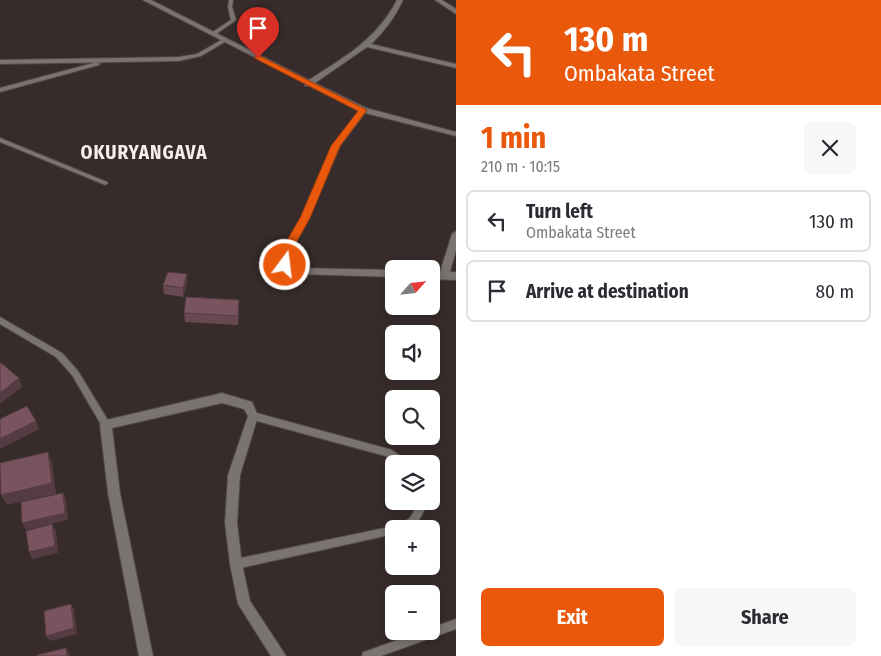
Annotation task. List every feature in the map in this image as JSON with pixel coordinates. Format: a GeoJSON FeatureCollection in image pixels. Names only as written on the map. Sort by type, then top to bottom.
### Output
{"type":"FeatureCollection","features":[{"type":"Feature","properties":{"kind":"street"},"geometry":{"type":"LineString","coordinates":[[146,0],[308,84],[363,110],[456,134]]}},
{"type":"Feature","properties":{"kind":"street"},"geometry":{"type":"LineString","coordinates":[[308,84],[368,45],[388,20],[400,0]]}},
{"type":"Feature","properties":{"kind":"street"},"geometry":{"type":"LineString","coordinates":[[438,0],[456,12]]}},
{"type":"Feature","properties":{"kind":"street"},"geometry":{"type":"LineString","coordinates":[[368,45],[456,66]]}},
{"type":"Feature","properties":{"kind":"street"},"geometry":{"type":"LineString","coordinates":[[363,110],[336,146],[305,218],[282,257],[285,265],[298,271],[385,274]]}},
{"type":"Feature","properties":{"kind":"street"},"geometry":{"type":"LineString","coordinates":[[444,275],[456,234]]}},
{"type":"Feature","properties":{"kind":"street"},"geometry":{"type":"LineString","coordinates":[[440,275],[456,276]]}},
{"type":"Feature","properties":{"kind":"street"},"geometry":{"type":"LineString","coordinates":[[146,656],[114,493],[106,425],[222,398],[248,405],[253,416],[234,475],[231,522],[236,564],[244,604],[279,656]]}},
{"type":"Feature","properties":{"kind":"lane"},"geometry":{"type":"LineString","coordinates":[[213,34],[234,20],[230,0]]}},
{"type":"Feature","properties":{"kind":"lane"},"geometry":{"type":"LineString","coordinates":[[0,62],[179,59],[199,55],[225,40]]}},
{"type":"Feature","properties":{"kind":"lane"},"geometry":{"type":"LineString","coordinates":[[0,90],[105,61]]}},
{"type":"Feature","properties":{"kind":"lane"},"geometry":{"type":"LineString","coordinates":[[0,140],[105,183]]}},
{"type":"Feature","properties":{"kind":"lane"},"geometry":{"type":"LineString","coordinates":[[0,320],[59,355],[75,373],[106,425]]}},
{"type":"Feature","properties":{"kind":"lane"},"geometry":{"type":"LineString","coordinates":[[253,416],[393,455]]}},
{"type":"Feature","properties":{"kind":"lane"},"geometry":{"type":"LineString","coordinates":[[236,564],[385,532]]}},
{"type":"Feature","properties":{"kind":"lane"},"geometry":{"type":"LineString","coordinates":[[367,656],[456,624]]}},
{"type":"Feature","properties":{"kind":"building"},"geometry":{"type":"Polygon","coordinates":[[[168,272],[187,274],[183,288],[163,285],[168,272]]]}},
{"type":"Feature","properties":{"kind":"building"},"geometry":{"type":"Polygon","coordinates":[[[186,297],[239,300],[238,316],[184,313],[186,297]]]}},
{"type":"Feature","properties":{"kind":"building"},"geometry":{"type":"Polygon","coordinates":[[[0,364],[19,378],[0,393],[0,364]]]}},
{"type":"Feature","properties":{"kind":"building"},"geometry":{"type":"Polygon","coordinates":[[[27,406],[36,421],[0,439],[0,419],[27,406]]]}},
{"type":"Feature","properties":{"kind":"building"},"geometry":{"type":"Polygon","coordinates":[[[48,452],[52,483],[1,495],[0,463],[48,452]]]}},
{"type":"Feature","properties":{"kind":"building"},"geometry":{"type":"Polygon","coordinates":[[[63,493],[65,513],[22,523],[21,502],[63,493]]]}},
{"type":"Feature","properties":{"kind":"building"},"geometry":{"type":"Polygon","coordinates":[[[52,524],[55,546],[29,552],[26,531],[52,524]]]}},
{"type":"Feature","properties":{"kind":"building"},"geometry":{"type":"Polygon","coordinates":[[[71,604],[74,628],[46,636],[44,611],[71,604]]]}},
{"type":"Feature","properties":{"kind":"building"},"geometry":{"type":"Polygon","coordinates":[[[66,648],[67,656],[37,656],[37,655],[66,648]]]}},
{"type":"Feature","properties":{"kind":"district","name":"OKURYANGAVA"},"geometry":{"type":"Point","coordinates":[144,152]}},
{"type":"Feature","properties":{"kind":"route"},"geometry":{"type":"LineString","coordinates":[[258,58],[363,110],[336,146],[305,218],[282,257],[285,265]]}}]}
